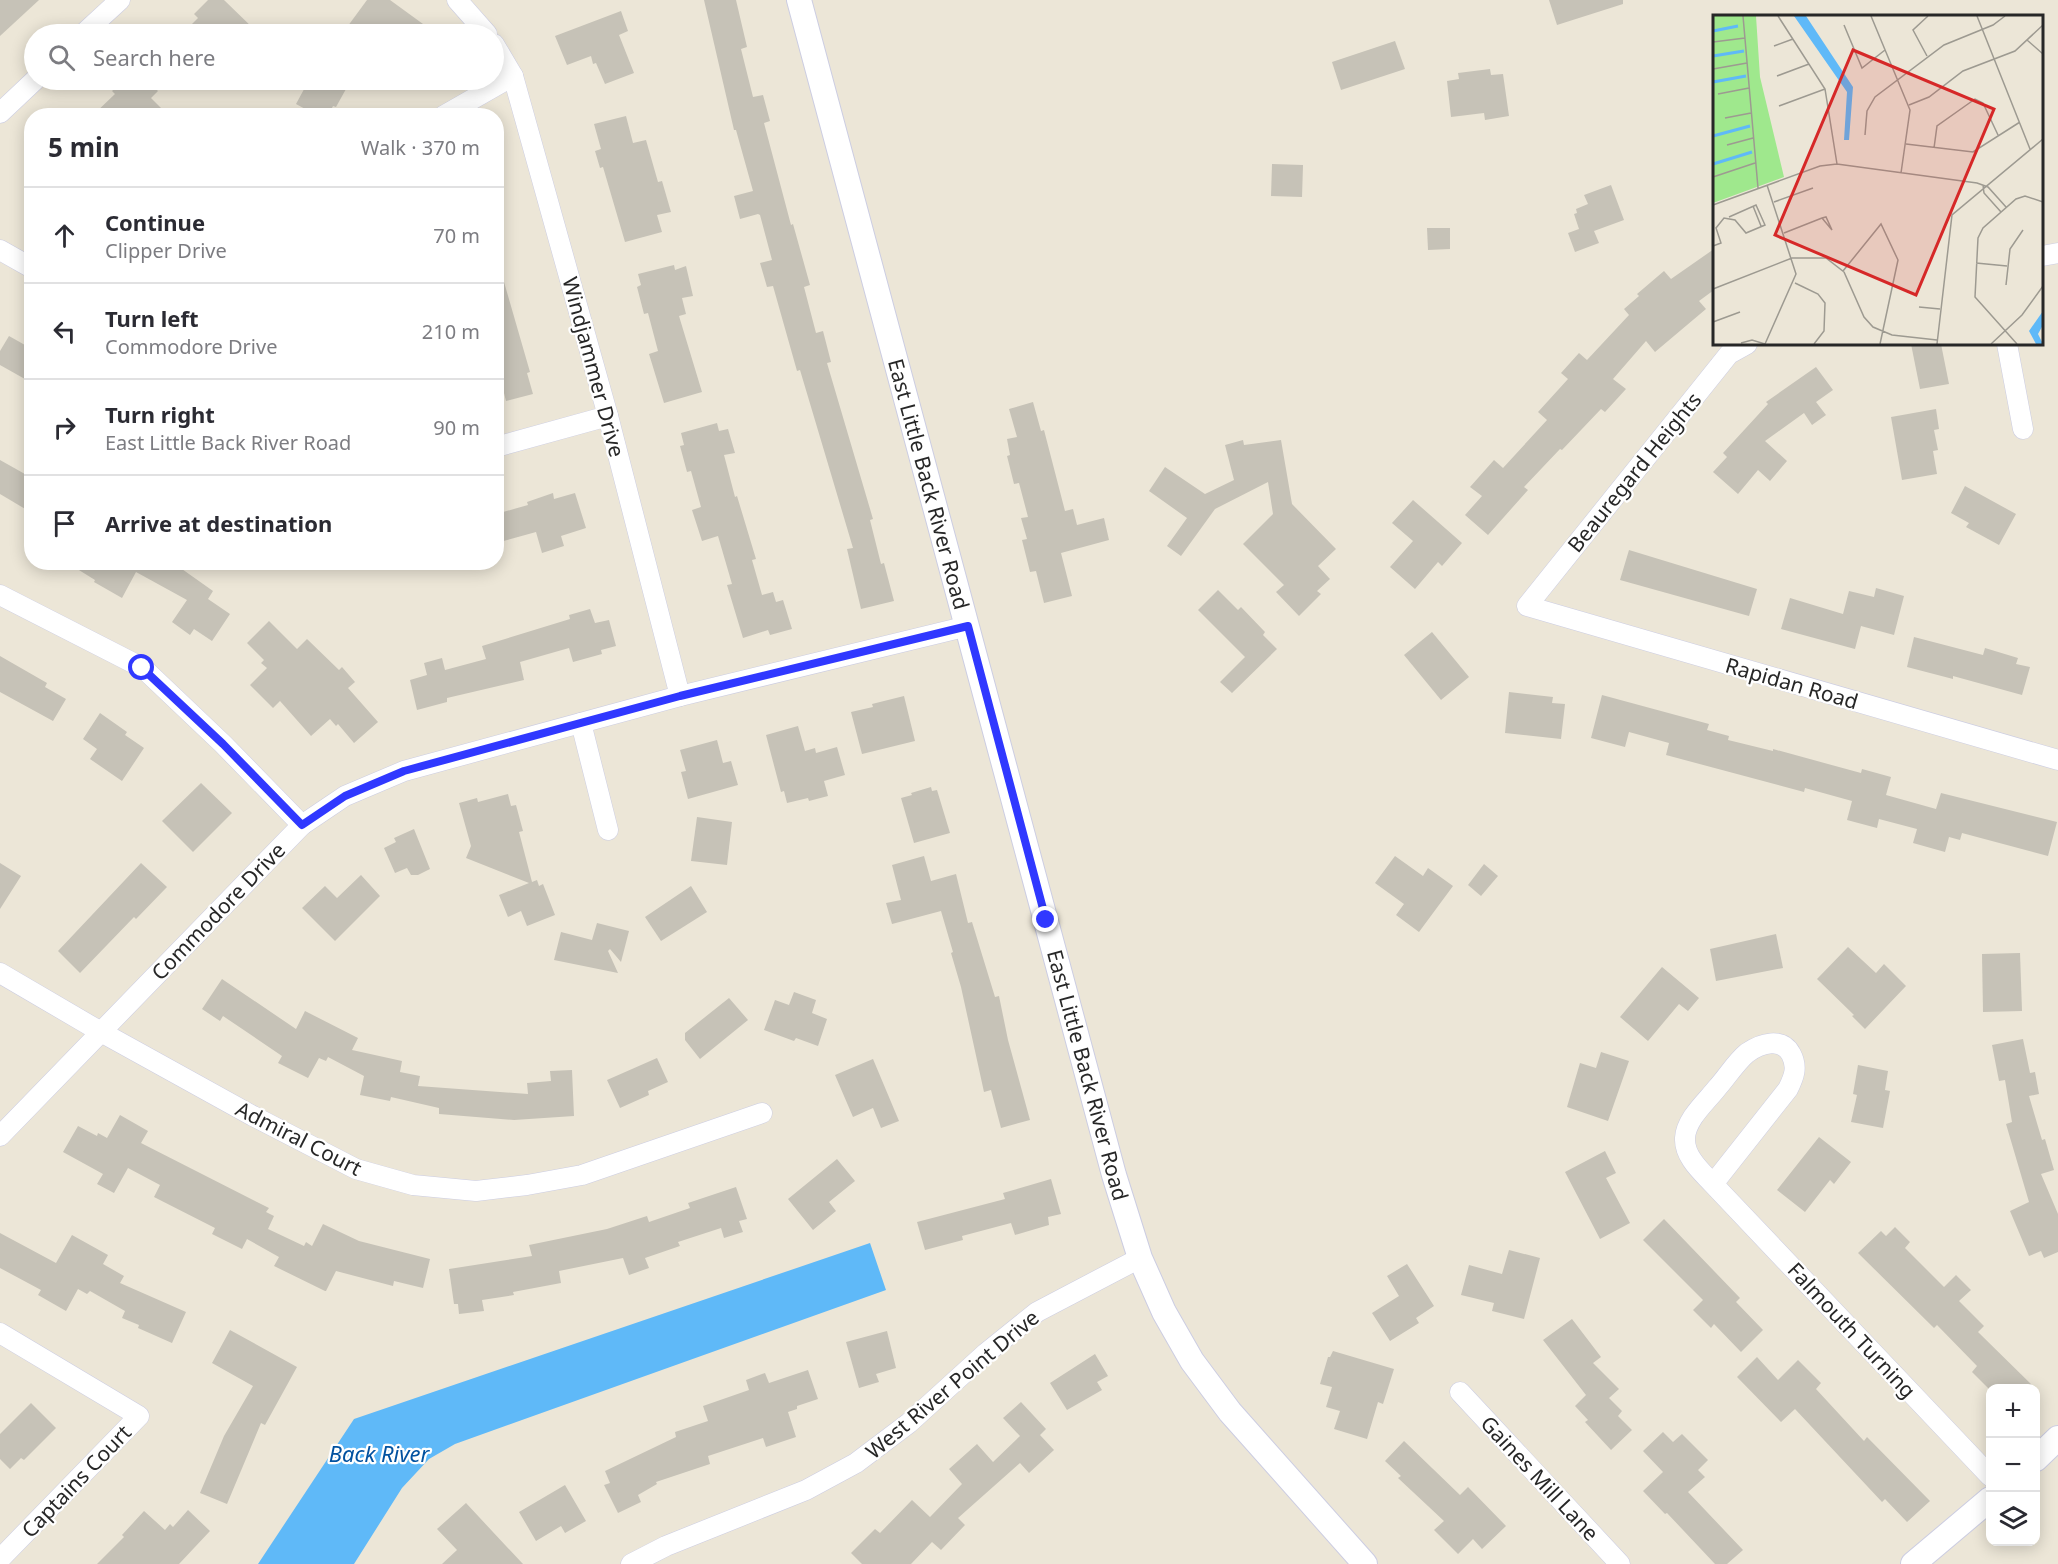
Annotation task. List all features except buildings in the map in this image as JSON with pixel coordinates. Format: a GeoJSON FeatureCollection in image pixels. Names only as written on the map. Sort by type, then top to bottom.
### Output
{"type":"FeatureCollection","features":[{"type":"Feature","properties":{"kind":"street"},"geometry":{"type":"LineString","coordinates":[[94,24],[120,0]]}},
{"type":"Feature","properties":{"kind":"street"},"geometry":{"type":"LineString","coordinates":[[457,0],[478,24]]}},
{"type":"Feature","properties":{"kind":"street","name":"East Little Back River Road"},"geometry":{"type":"LineString","coordinates":[[798,0],[1114,1175],[1140,1258],[1164,1312],[1191,1360],[1230,1412],[1365,1564]]}},
{"type":"Feature","properties":{"kind":"street","name":"Windjammer Drive"},"geometry":{"type":"LineString","coordinates":[[504,60],[513,75],[608,416],[680,696]]}},
{"type":"Feature","properties":{"kind":"street"},"geometry":{"type":"LineString","coordinates":[[504,80],[513,75]]}},
{"type":"Feature","properties":{"kind":"street"},"geometry":{"type":"LineString","coordinates":[[0,112],[24,90]]}},
{"type":"Feature","properties":{"kind":"street"},"geometry":{"type":"LineString","coordinates":[[457,108],[487,90]]}},
{"type":"Feature","properties":{"kind":"street"},"geometry":{"type":"LineString","coordinates":[[0,250],[24,264]]}},
{"type":"Feature","properties":{"kind":"street"},"geometry":{"type":"LineString","coordinates":[[2043,256],[2058,253]]}},
{"type":"Feature","properties":{"kind":"street","name":"Beauregard Heights"},"geometry":{"type":"LineString","coordinates":[[1527,606],[1729,354],[1745,345]]}},
{"type":"Feature","properties":{"kind":"street"},"geometry":{"type":"LineString","coordinates":[[2007,345],[2023,429]]}},
{"type":"Feature","properties":{"kind":"street"},"geometry":{"type":"LineString","coordinates":[[504,445],[608,416]]}},
{"type":"Feature","properties":{"kind":"street"},"geometry":{"type":"LineString","coordinates":[[0,595],[142,668],[223,744],[302,825]]}},
{"type":"Feature","properties":{"kind":"street","name":"Rapidan Road"},"geometry":{"type":"LineString","coordinates":[[1527,606],[2058,760]]}},
{"type":"Feature","properties":{"kind":"street","name":"Commodore Drive"},"geometry":{"type":"LineString","coordinates":[[0,1136],[302,825],[345,796],[404,771],[680,696],[968,626]]}},
{"type":"Feature","properties":{"kind":"street"},"geometry":{"type":"LineString","coordinates":[[581,723],[608,830]]}},
{"type":"Feature","properties":{"kind":"street","name":"Admiral Court"},"geometry":{"type":"LineString","coordinates":[[0,974],[253,1116],[356,1169],[413,1185],[476,1191],[582,1175],[762,1113]]}},
{"type":"Feature","properties":{"kind":"street","name":"Falmouth Turning"},"geometry":{"type":"LineString","coordinates":[[1713,1184],[1788,1089],[1794,1076],[1795,1061],[1788,1048],[1776,1043],[1762,1044],[1746,1053],[1693,1118],[1685,1139],[1687,1150],[1693,1161],[1713,1184],[1986,1472]]}},
{"type":"Feature","properties":{"kind":"street","name":"West River Point Drive"},"geometry":{"type":"LineString","coordinates":[[631,1564],[666,1546],[806,1490],[856,1463],[909,1423],[1037,1312],[1140,1258]]}},
{"type":"Feature","properties":{"kind":"street","name":"Captains Court"},"geometry":{"type":"LineString","coordinates":[[0,1333],[139,1416],[0,1559]]}},
{"type":"Feature","properties":{"kind":"street","name":"Gaines Mill Lane"},"geometry":{"type":"LineString","coordinates":[[1460,1392],[1620,1564]]}},
{"type":"Feature","properties":{"kind":"street"},"geometry":{"type":"LineString","coordinates":[[2040,1455],[2058,1438]]}},
{"type":"Feature","properties":{"kind":"street"},"geometry":{"type":"LineString","coordinates":[[1913,1564],[1986,1502]]}},
{"type":"Feature","properties":{"kind":"water","name":"Back River"},"geometry":{"type":"Polygon","coordinates":[[[870,1243],[886,1290],[455,1444],[429,1459],[402,1488],[354,1564],[258,1564],[354,1419],[870,1243]]]}},
{"type":"Feature","properties":{"kind":"route"},"geometry":{"type":"LineString","coordinates":[[142,668],[223,744],[302,825],[345,796],[404,771],[680,696],[968,626],[1046,920]]}}]}
